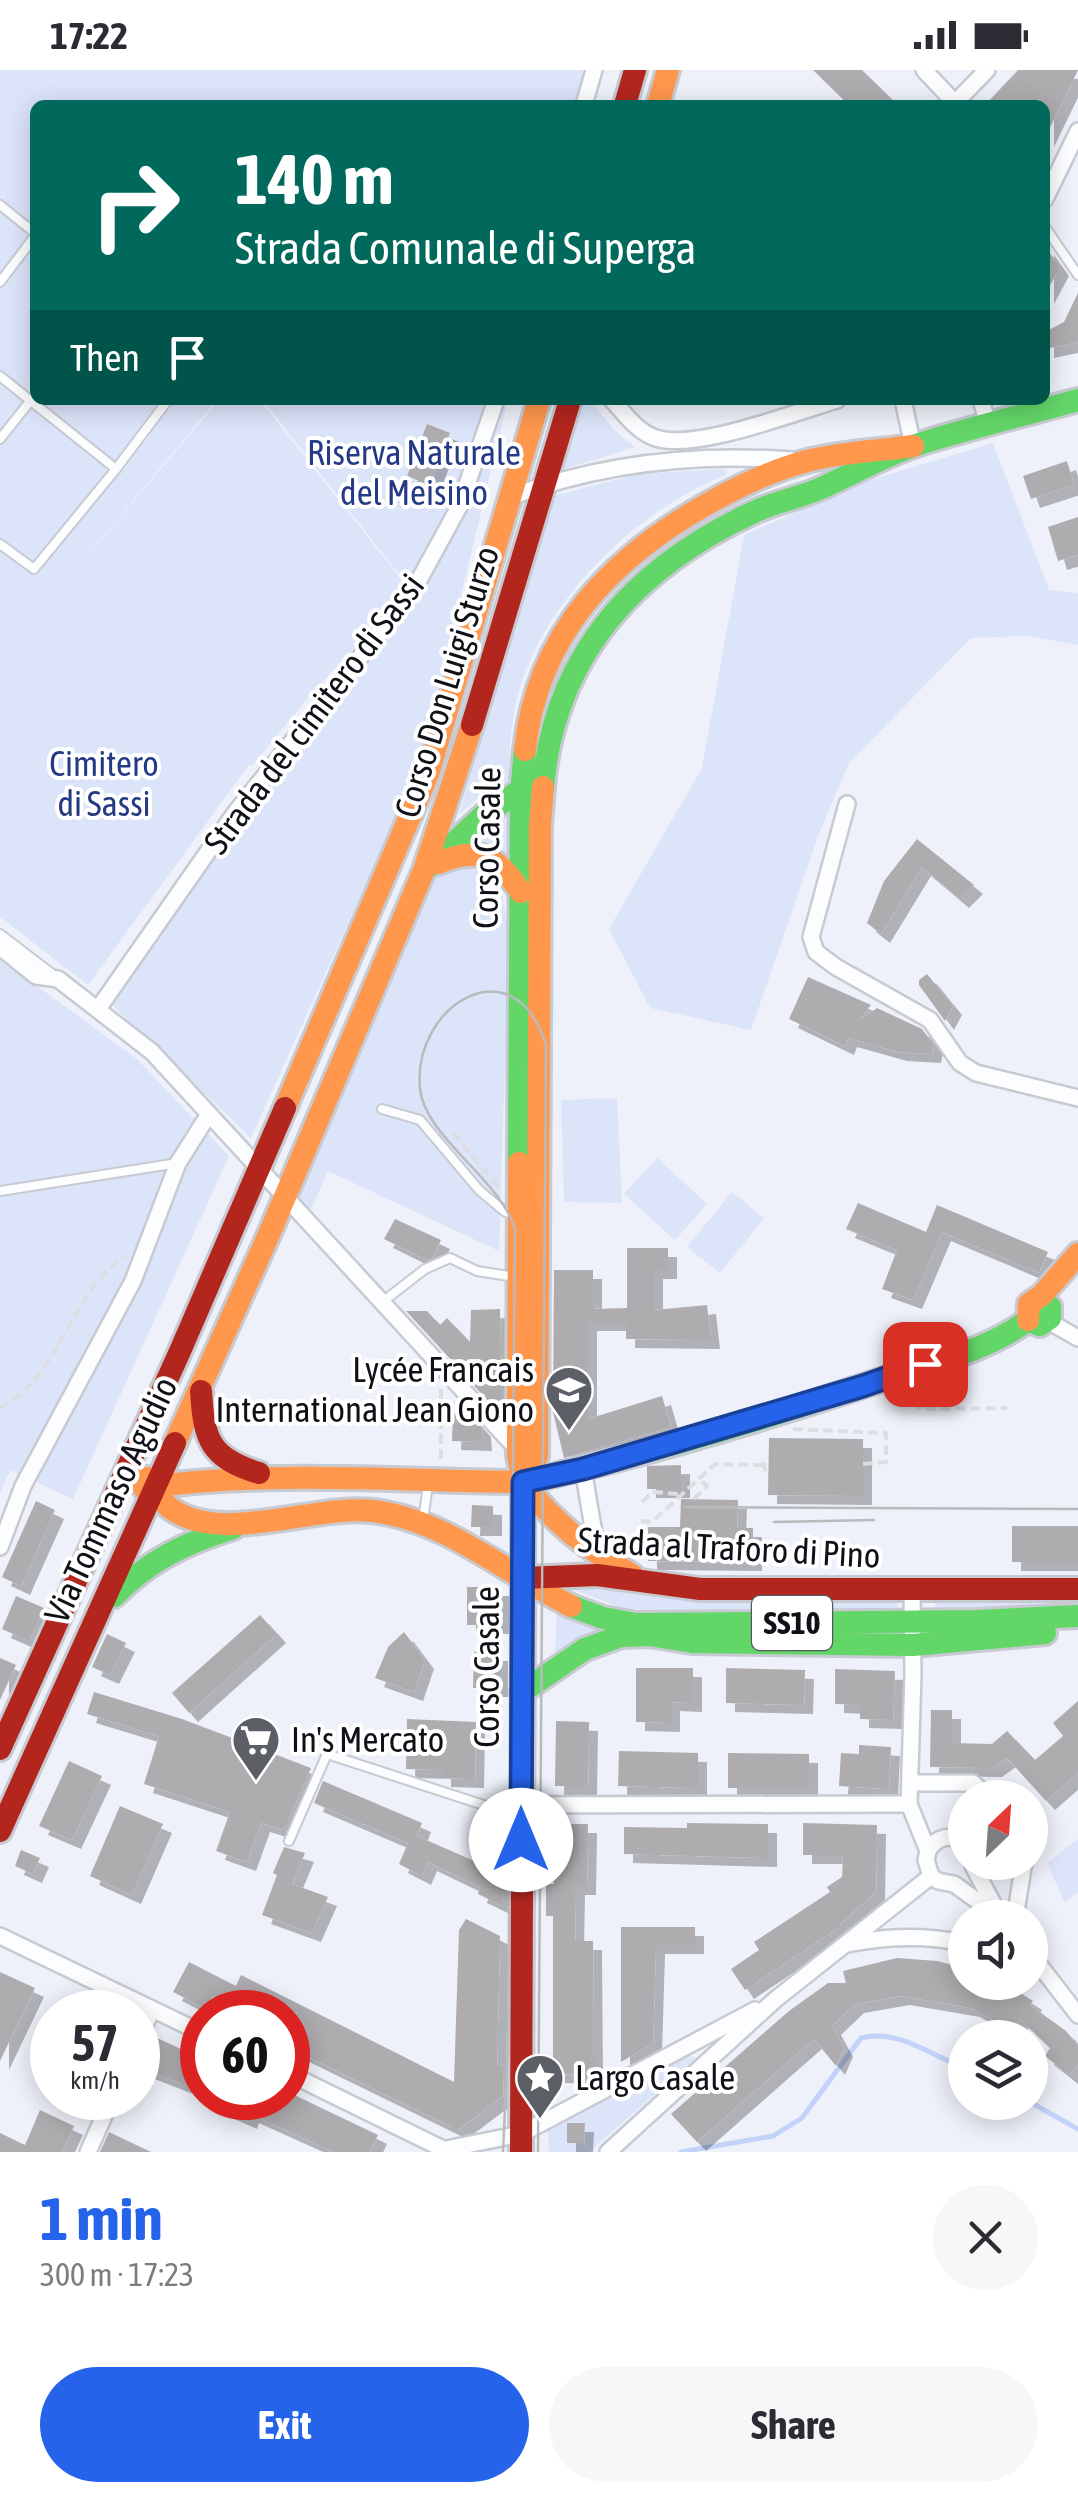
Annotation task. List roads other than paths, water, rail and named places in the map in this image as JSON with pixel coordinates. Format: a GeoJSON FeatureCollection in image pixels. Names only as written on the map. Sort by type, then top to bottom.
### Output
{"type":"FeatureCollection","features":[{"type":"Feature","properties":{"kind":"main road"},"geometry":{"type":"LineString","coordinates":[[626,100],[635,70]]}},
{"type":"Feature","properties":{"kind":"main road"},"geometry":{"type":"LineString","coordinates":[[659,100],[668,70]]}},
{"type":"Feature","properties":{"kind":"main road","name":"Corso Casale"},"geometry":{"type":"LineString","coordinates":[[521,2143],[521,793],[525,738],[543,672],[558,641],[598,584],[632,552],[686,514],[747,483],[806,462],[913,446],[1078,400]]}},
{"type":"Feature","properties":{"kind":"main road","name":"Corso Don Luigi Sturzo"},"geometry":{"type":"LineString","coordinates":[[396,854],[428,774],[537,405]]}},
{"type":"Feature","properties":{"kind":"main road","name":"Corso Don Luigi Sturzo"},"geometry":{"type":"LineString","coordinates":[[424,870],[455,784],[568,405]]}},
{"type":"Feature","properties":{"kind":"main road","name":"Corso Casale"},"geometry":{"type":"LineString","coordinates":[[523,1482],[537,1456],[540,824],[544,766],[555,716],[582,656],[635,588],[702,538],[758,510],[815,491],[913,446]]}},
{"type":"Feature","properties":{"kind":"main road"},"geometry":{"type":"LineString","coordinates":[[424,870],[473,823],[497,804],[521,793],[544,766]]}},
{"type":"Feature","properties":{"kind":"main road"},"geometry":{"type":"LineString","coordinates":[[424,870],[453,856],[479,853],[500,862],[522,892]]}},
{"type":"Feature","properties":{"kind":"main road","name":"Via Tommaso Agudio"},"geometry":{"type":"LineString","coordinates":[[0,1749],[396,854]]}},
{"type":"Feature","properties":{"kind":"main road","name":"Via Tommaso Agudio"},"geometry":{"type":"LineString","coordinates":[[0,1831],[201,1388],[424,870]]}},
{"type":"Feature","properties":{"kind":"main road"},"geometry":{"type":"LineString","coordinates":[[113,1496],[184,1482],[434,1473],[523,1482],[583,1469],[1006,1338],[1038,1314],[1078,1254]]}},
{"type":"Feature","properties":{"kind":"main road"},"geometry":{"type":"LineString","coordinates":[[201,1388],[204,1430],[214,1453],[246,1470],[288,1480]]}},
{"type":"Feature","properties":{"kind":"main road"},"geometry":{"type":"LineString","coordinates":[[137,1445],[142,1467],[159,1497],[188,1518],[209,1522],[256,1521],[370,1510],[422,1525],[523,1578]]}},
{"type":"Feature","properties":{"kind":"main road"},"geometry":{"type":"LineString","coordinates":[[523,1482],[543,1511],[605,1558],[646,1582]]}},
{"type":"Feature","properties":{"kind":"main road"},"geometry":{"type":"LineString","coordinates":[[94,1618],[136,1571],[166,1550],[256,1521]]}},
{"type":"Feature","properties":{"kind":"main road","name":"Strada al Traforo di Pino"},"geometry":{"type":"LineString","coordinates":[[523,1578],[597,1575],[700,1589],[1078,1589]]}},
{"type":"Feature","properties":{"kind":"main road","name":"Strada al Traforo di Pino"},"geometry":{"type":"LineString","coordinates":[[523,1578],[572,1606],[622,1622],[671,1625],[1078,1616]]}},
{"type":"Feature","properties":{"kind":"main road"},"geometry":{"type":"LineString","coordinates":[[622,1622],[649,1635],[692,1642],[912,1646],[1078,1629]]}},
{"type":"Feature","properties":{"kind":"main road","name":"SS10"},"geometry":{"type":"LineString","coordinates":[[522,1692],[554,1667],[602,1641],[649,1635],[671,1625]]}},
{"type":"Feature","properties":{"kind":"street"},"geometry":{"type":"LineString","coordinates":[[585,100],[594,70]]}},
{"type":"Feature","properties":{"kind":"street"},"geometry":{"type":"LineString","coordinates":[[924,70],[950,100]]}},
{"type":"Feature","properties":{"kind":"street"},"geometry":{"type":"LineString","coordinates":[[958,100],[988,70]]}},
{"type":"Feature","properties":{"kind":"street"},"geometry":{"type":"LineString","coordinates":[[1050,190],[1078,131]]}},
{"type":"Feature","properties":{"kind":"street","name":"Strada del cimitero di Sassi"},"geometry":{"type":"LineString","coordinates":[[98,1009],[235,814],[413,591],[460,506],[494,405]]}},
{"type":"Feature","properties":{"kind":"street"},"geometry":{"type":"LineString","coordinates":[[617,405],[641,431],[667,442],[689,458]]}},
{"type":"Feature","properties":{"kind":"street"},"geometry":{"type":"LineString","coordinates":[[667,442],[712,436],[820,405]]}},
{"type":"Feature","properties":{"kind":"street"},"geometry":{"type":"LineString","coordinates":[[905,405],[913,446]]}},
{"type":"Feature","properties":{"kind":"street"},"geometry":{"type":"LineString","coordinates":[[982,405],[988,424]]}},
{"type":"Feature","properties":{"kind":"street"},"geometry":{"type":"LineString","coordinates":[[689,458],[712,436]]}},
{"type":"Feature","properties":{"kind":"street"},"geometry":{"type":"LineString","coordinates":[[510,497],[544,484],[611,469],[689,458],[734,456],[806,462]]}},
{"type":"Feature","properties":{"kind":"street"},"geometry":{"type":"LineString","coordinates":[[847,804],[811,938],[816,952],[930,1020],[960,1063],[976,1073],[1078,1098]]}},
{"type":"Feature","properties":{"kind":"street"},"geometry":{"type":"LineString","coordinates":[[0,947],[36,976],[58,979],[152,1052],[518,1450]]}},
{"type":"Feature","properties":{"kind":"street"},"geometry":{"type":"LineString","coordinates":[[0,1548],[23,1486],[133,1281],[178,1164],[208,1114]]}},
{"type":"Feature","properties":{"kind":"street"},"geometry":{"type":"LineString","coordinates":[[1038,1314],[1078,1338]]}},
{"type":"Feature","properties":{"kind":"street"},"geometry":{"type":"LineString","coordinates":[[583,1469],[594,1533],[605,1558]]}},
{"type":"Feature","properties":{"kind":"street"},"geometry":{"type":"LineString","coordinates":[[912,1591],[910,1809],[928,1852]]}},
{"type":"Feature","properties":{"kind":"street"},"geometry":{"type":"LineString","coordinates":[[912,1783],[948,1783]]}},
{"type":"Feature","properties":{"kind":"street"},"geometry":{"type":"LineString","coordinates":[[521,1805],[910,1809],[942,1838]]}},
{"type":"Feature","properties":{"kind":"street"},"geometry":{"type":"LineString","coordinates":[[948,1837],[942,1838],[928,1852],[926,1860],[932,1876],[954,1884],[977,1900]]}},
{"type":"Feature","properties":{"kind":"street"},"geometry":{"type":"LineString","coordinates":[[608,2152],[776,1999],[932,1876]]}},
{"type":"Feature","properties":{"kind":"street"},"geometry":{"type":"LineString","coordinates":[[954,1884],[962,1880]]}},
{"type":"Feature","properties":{"kind":"street"},"geometry":{"type":"LineString","coordinates":[[0,1936],[114,1990]]}},
{"type":"Feature","properties":{"kind":"street"},"geometry":{"type":"LineString","coordinates":[[844,1945],[887,1936],[948,1940]]}},
{"type":"Feature","properties":{"kind":"street"},"geometry":{"type":"LineString","coordinates":[[1048,1976],[1078,2015]]}},
{"type":"Feature","properties":{"kind":"street"},"geometry":{"type":"LineString","coordinates":[[310,2084],[448,2150],[521,2143],[572,2110],[776,1999]]}},
{"type":"Feature","properties":{"kind":"street"},"geometry":{"type":"LineString","coordinates":[[88,2152],[102,2120]]}},
{"type":"Feature","properties":{"kind":"lane"},"geometry":{"type":"LineString","coordinates":[[0,205],[30,230]]}},
{"type":"Feature","properties":{"kind":"lane"},"geometry":{"type":"LineString","coordinates":[[1050,234],[1078,276]]}},
{"type":"Feature","properties":{"kind":"lane"},"geometry":{"type":"LineString","coordinates":[[0,282],[30,241]]}},
{"type":"Feature","properties":{"kind":"lane"},"geometry":{"type":"LineString","coordinates":[[0,376],[30,396]]}},
{"type":"Feature","properties":{"kind":"lane"},"geometry":{"type":"LineString","coordinates":[[0,439],[30,402]]}},
{"type":"Feature","properties":{"kind":"lane"},"geometry":{"type":"LineString","coordinates":[[41,405],[116,469]]}},
{"type":"Feature","properties":{"kind":"lane"},"geometry":{"type":"LineString","coordinates":[[0,544],[34,569],[164,405]]}},
{"type":"Feature","properties":{"kind":"lane"},"geometry":{"type":"LineString","coordinates":[[0,934],[58,979]]}},
{"type":"Feature","properties":{"kind":"lane"},"geometry":{"type":"LineString","coordinates":[[382,1109],[420,1120],[480,1190],[504,1210],[520,1217]]}},
{"type":"Feature","properties":{"kind":"lane"},"geometry":{"type":"LineString","coordinates":[[0,1191],[178,1164]]}},
{"type":"Feature","properties":{"kind":"lane"},"geometry":{"type":"LineString","coordinates":[[380,1303],[425,1270],[450,1258],[477,1271],[520,1277]]}},
{"type":"Feature","properties":{"kind":"lane"},"geometry":{"type":"LineString","coordinates":[[422,1525],[434,1473]]}},
{"type":"Feature","properties":{"kind":"lane"},"geometry":{"type":"LineString","coordinates":[[290,1841],[328,1754],[499,1810],[521,1805]]}},
{"type":"Feature","properties":{"kind":"waterway"},"geometry":{"type":"LineString","coordinates":[[681,2152],[773,2136],[802,2118],[861,2038],[901,2040],[948,2061]]}},
{"type":"Feature","properties":{"kind":"waterway"},"geometry":{"type":"LineString","coordinates":[[1048,2112],[1078,2129]]}},
{"type":"Feature","properties":{"kind":"tram line"},"geometry":{"type":"LineString","coordinates":[[503,2152],[508,2042],[515,1229],[495,1193],[435,1124],[420,1089],[422,1059],[432,1032],[448,1011],[468,997],[490,992],[512,997],[531,1014],[546,1045],[538,2152]]}},
{"type":"Feature","properties":{"kind":"tram line"},"geometry":{"type":"LineString","coordinates":[[685,1507],[1078,1509]]}},
{"type":"Feature","properties":{"kind":"tram line"},"geometry":{"type":"LineString","coordinates":[[774,1522],[874,1520]]}},
{"type":"Feature","properties":{"kind":"place","name":"Lycée Francais International Jean Giono"},"geometry":{"type":"Point","coordinates":[569,1432]}},
{"type":"Feature","properties":{"kind":"place","name":"In's Mercato"},"geometry":{"type":"Point","coordinates":[256,1782]}},
{"type":"Feature","properties":{"kind":"place","name":"Largo Casale"},"geometry":{"type":"Point","coordinates":[540,2120]}},
{"type":"Feature","properties":{"kind":"park label","name":"Riserva Naturale del Meisino"},"geometry":{"type":"Point","coordinates":[414,473]}},
{"type":"Feature","properties":{"kind":"park label","name":"Cimitero di Sassi"},"geometry":{"type":"Point","coordinates":[104,784]}}]}
